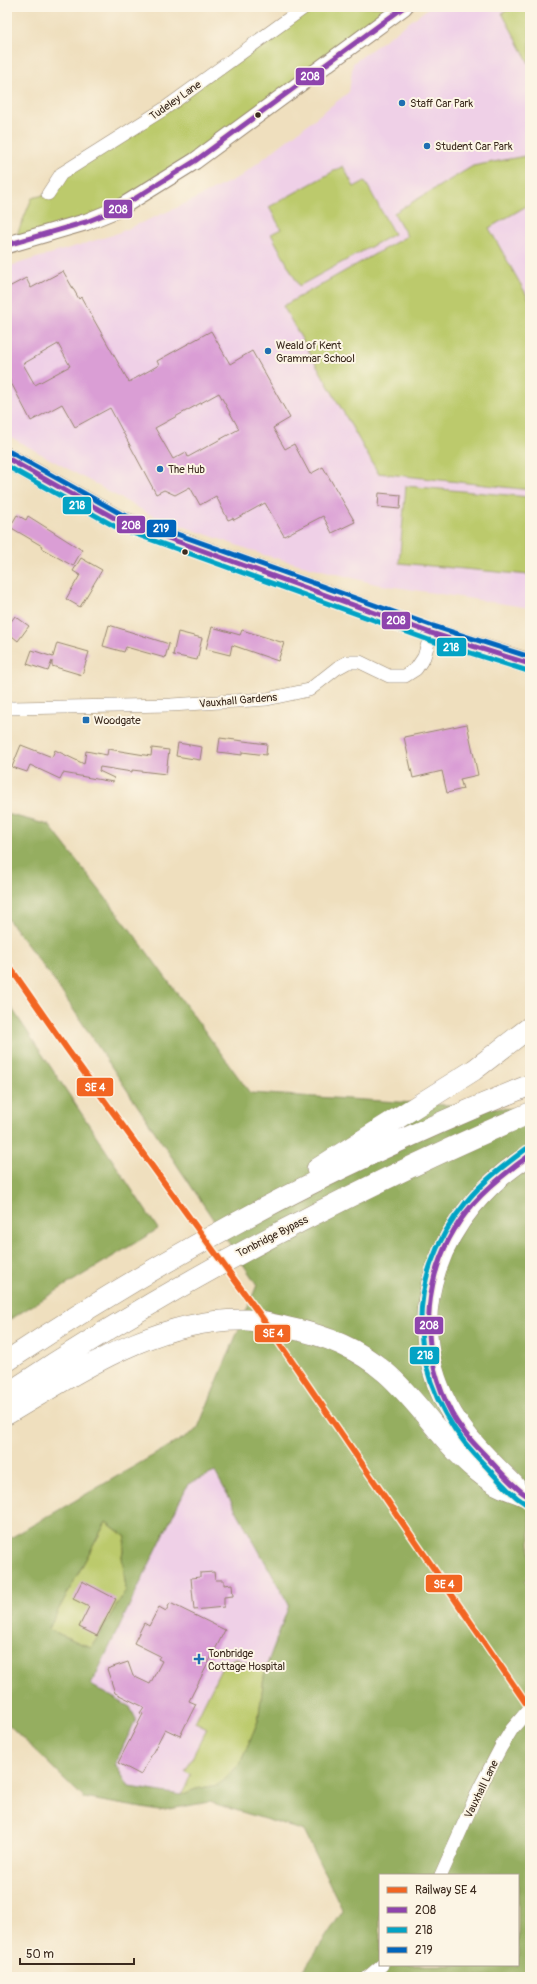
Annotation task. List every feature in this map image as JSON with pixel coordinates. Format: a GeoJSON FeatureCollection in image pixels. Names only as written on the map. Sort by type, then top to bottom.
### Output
{"type":"FeatureCollection","features":[{"type":"Feature","properties":{"kind":"highway"},"geometry":{"type":"LineString","coordinates":[[245,1218],[296,1182],[474,1070],[530,1027]]}},
{"type":"Feature","properties":{"kind":"highway"},"geometry":{"type":"LineString","coordinates":[[7,1361],[56,1328],[165,1262],[245,1218],[450,1118],[530,1085]]}},
{"type":"Feature","properties":{"kind":"highway","name":"Tonbridge Bypass"},"geometry":{"type":"LineString","coordinates":[[7,1394],[68,1353],[174,1289],[256,1243],[460,1143],[530,1113]]}},
{"type":"Feature","properties":{"kind":"highway"},"geometry":{"type":"LineString","coordinates":[[526,1496],[468,1437],[452,1414],[441,1391],[432,1364],[428,1338],[428,1310],[432,1281],[441,1253],[457,1225],[484,1192],[499,1178],[530,1156]]}},
{"type":"Feature","properties":{"kind":"highway"},"geometry":{"type":"LineString","coordinates":[[7,1414],[70,1377],[140,1341],[172,1330],[198,1324],[248,1320],[312,1332],[335,1341],[365,1357],[386,1373],[459,1454],[476,1470],[496,1484],[526,1496]]}},
{"type":"Feature","properties":{"kind":"main road"},"geometry":{"type":"LineString","coordinates":[[7,458],[118,520],[431,633],[530,664]]}},
{"type":"Feature","properties":{"kind":"street","name":"Tudeley Lane"},"geometry":{"type":"LineString","coordinates":[[48,194],[61,174],[164,109],[305,7]]}},
{"type":"Feature","properties":{"kind":"street"},"geometry":{"type":"LineString","coordinates":[[7,244],[86,222],[118,209],[195,161],[404,7]]}},
{"type":"Feature","properties":{"kind":"street","name":"Vauxhall Gardens"},"geometry":{"type":"LineString","coordinates":[[7,706],[12,708],[171,705],[267,699],[309,690],[337,668],[348,662],[360,662],[389,676],[405,676],[416,669],[424,657],[431,633]]}},
{"type":"Feature","properties":{"kind":"street","name":"Vauxhall Lane"},"geometry":{"type":"LineString","coordinates":[[441,1874],[480,1787],[512,1729],[530,1708]]}},
{"type":"Feature","properties":{"kind":"street"},"geometry":{"type":"LineString","coordinates":[[368,1977],[381,1966]]}},
{"type":"Feature","properties":{"kind":"shaded area","name":"Weald of Kent Grammar School"},"geometry":{"type":"Polygon","coordinates":[[[430,7],[530,7],[530,608],[376,584],[264,555],[149,514],[7,435],[7,267],[113,235],[176,208],[241,176],[349,92],[353,63],[430,7]]]}},
{"type":"Feature","properties":{"kind":"shaded area","name":"Tonbridge Cottage Hospital"},"geometry":{"type":"Polygon","coordinates":[[[222,1438],[351,1642],[229,1800],[108,1791],[7,1569],[222,1438]]]}},
{"type":"Feature","properties":{"kind":"green space"},"geometry":{"type":"Polygon","coordinates":[[[305,7],[404,7],[118,209],[14,242],[32,198],[48,194],[61,174],[305,7]]]}},
{"type":"Feature","properties":{"kind":"green space"},"geometry":{"type":"Polygon","coordinates":[[[514,7],[530,7],[530,65],[502,13],[514,7]]]}},
{"type":"Feature","properties":{"kind":"green space"},"geometry":{"type":"Polygon","coordinates":[[[530,155],[530,204],[489,228],[530,301],[530,490],[378,473],[283,306],[407,236],[394,213],[473,166],[530,155]]]}},
{"type":"Feature","properties":{"kind":"green space"},"geometry":{"type":"Polygon","coordinates":[[[343,166],[354,187],[365,181],[394,234],[299,286],[271,234],[281,229],[269,207],[343,166]]]}},
{"type":"Feature","properties":{"kind":"green space"},"geometry":{"type":"Polygon","coordinates":[[[406,486],[530,497],[530,575],[399,563],[406,486]]]}},
{"type":"Feature","properties":{"kind":"green space"},"geometry":{"type":"Polygon","coordinates":[[[7,814],[49,825],[136,937],[250,1093],[530,1110],[530,1578],[524,1580],[530,1589],[530,1977],[299,1977],[343,1911],[304,1831],[209,1802],[159,1811],[84,1798],[7,1723],[7,1540],[197,1430],[257,1285],[55,982],[7,918],[7,814]],[[215,1472],[188,1484],[91,1685],[130,1707],[136,1719],[115,1764],[129,1787],[181,1795],[196,1789],[218,1785],[240,1764],[258,1721],[265,1670],[289,1605],[215,1472]],[[106,1522],[48,1629],[91,1648],[126,1590],[122,1556],[126,1537],[106,1522]]]}},
{"type":"Feature","properties":{"kind":"green space"},"geometry":{"type":"Polygon","coordinates":[[[7,1001],[158,1229],[7,1321],[7,1001]]]}},
{"type":"Feature","properties":{"kind":"green space"},"geometry":{"type":"Polygon","coordinates":[[[106,1522],[126,1537],[122,1556],[126,1590],[91,1648],[48,1629],[106,1522]]]}},
{"type":"Feature","properties":{"kind":"green space"},"geometry":{"type":"Polygon","coordinates":[[[236,1659],[265,1670],[258,1721],[240,1764],[218,1785],[196,1789],[181,1795],[191,1775],[185,1772],[207,1728],[195,1722],[223,1665],[236,1659]]]}},
{"type":"Feature","properties":{"kind":"building"},"geometry":{"type":"Polygon","coordinates":[[[63,271],[79,299],[81,297],[129,382],[159,365],[157,361],[211,331],[230,364],[252,351],[290,418],[273,428],[285,449],[294,444],[310,474],[323,467],[355,522],[332,533],[323,516],[284,536],[265,503],[234,520],[233,518],[228,520],[216,496],[200,505],[190,487],[175,495],[164,490],[156,494],[110,408],[75,427],[62,404],[31,421],[7,375],[7,288],[26,278],[31,288],[63,271]],[[58,344],[23,364],[35,385],[70,366],[58,344]],[[219,393],[155,428],[173,459],[186,452],[188,457],[239,429],[219,393]]]}},
{"type":"Feature","properties":{"kind":"building"},"geometry":{"type":"Polygon","coordinates":[[[379,493],[401,495],[400,509],[378,507],[379,493]]]}},
{"type":"Feature","properties":{"kind":"building"},"geometry":{"type":"Polygon","coordinates":[[[17,515],[26,520],[28,516],[82,550],[73,566],[41,548],[42,546],[10,527],[17,515]]]}},
{"type":"Feature","properties":{"kind":"building"},"geometry":{"type":"Polygon","coordinates":[[[81,558],[102,570],[80,607],[66,599],[80,575],[73,571],[81,558]]]}},
{"type":"Feature","properties":{"kind":"building"},"geometry":{"type":"Polygon","coordinates":[[[15,616],[29,626],[18,641],[7,632],[7,627],[15,616]]]}},
{"type":"Feature","properties":{"kind":"building"},"geometry":{"type":"Polygon","coordinates":[[[109,625],[169,644],[165,658],[126,647],[124,652],[103,646],[109,625]]]}},
{"type":"Feature","properties":{"kind":"building"},"geometry":{"type":"Polygon","coordinates":[[[212,627],[240,635],[242,630],[284,643],[278,661],[232,645],[230,655],[206,649],[212,627]]]}},
{"type":"Feature","properties":{"kind":"building"},"geometry":{"type":"Polygon","coordinates":[[[178,632],[202,638],[197,660],[173,655],[178,632]]]}},
{"type":"Feature","properties":{"kind":"building"},"geometry":{"type":"Polygon","coordinates":[[[57,643],[89,652],[82,675],[52,666],[52,661],[48,671],[27,664],[32,650],[53,657],[57,643]]]}},
{"type":"Feature","properties":{"kind":"building"},"geometry":{"type":"Polygon","coordinates":[[[467,724],[478,775],[460,779],[463,789],[447,793],[442,771],[413,778],[404,737],[467,724]]]}},
{"type":"Feature","properties":{"kind":"building"},"geometry":{"type":"Polygon","coordinates":[[[220,738],[267,744],[266,755],[242,752],[242,755],[218,752],[220,738]]]}},
{"type":"Feature","properties":{"kind":"building"},"geometry":{"type":"Polygon","coordinates":[[[178,743],[202,747],[200,760],[176,756],[178,743]]]}},
{"type":"Feature","properties":{"kind":"building"},"geometry":{"type":"Polygon","coordinates":[[[21,745],[52,757],[55,750],[84,764],[86,751],[107,755],[108,749],[151,756],[152,748],[169,750],[166,774],[132,770],[132,772],[100,767],[99,771],[114,778],[113,782],[63,773],[60,779],[30,765],[27,772],[12,767],[21,745]]]}},
{"type":"Feature","properties":{"kind":"building"},"geometry":{"type":"Polygon","coordinates":[[[214,1572],[215,1580],[224,1580],[224,1585],[232,1584],[233,1596],[224,1597],[224,1607],[194,1610],[191,1578],[200,1577],[200,1573],[214,1572]]]}},
{"type":"Feature","properties":{"kind":"building"},"geometry":{"type":"Polygon","coordinates":[[[82,1581],[116,1599],[97,1636],[79,1627],[89,1607],[73,1599],[82,1581]]]}},
{"type":"Feature","properties":{"kind":"building"},"geometry":{"type":"Polygon","coordinates":[[[170,1603],[225,1630],[189,1701],[196,1704],[180,1736],[165,1729],[141,1775],[118,1763],[143,1714],[140,1713],[144,1707],[115,1693],[107,1669],[128,1662],[133,1676],[150,1684],[162,1661],[158,1659],[160,1656],[134,1643],[144,1623],[149,1626],[159,1607],[166,1611],[170,1603]]]}},
{"type":"Feature","properties":{"kind":"transit line","name":"208"},"geometry":{"type":"LineString","coordinates":[[7,245],[86,222],[118,209],[195,161],[404,7]]}},
{"type":"Feature","properties":{"kind":"transit line","name":"219"},"geometry":{"type":"LineString","coordinates":[[10,452],[121,514],[433,626],[530,657]]}},
{"type":"Feature","properties":{"kind":"transit line","name":"208"},"geometry":{"type":"LineString","coordinates":[[7,458],[118,520],[431,633],[530,664]]}},
{"type":"Feature","properties":{"kind":"transit line","name":"218"},"geometry":{"type":"LineString","coordinates":[[7,466],[116,527],[429,640],[528,671]]}},
{"type":"Feature","properties":{"kind":"transit line"},"geometry":{"type":"LineString","coordinates":[[7,963],[67,1049],[258,1312],[530,1709]]}},
{"type":"Feature","properties":{"kind":"transit line","name":"218"},"geometry":{"type":"LineString","coordinates":[[526,1149],[480,1186],[467,1201],[445,1232],[431,1264],[423,1298],[421,1332],[426,1365],[437,1398],[455,1429],[478,1458],[513,1494],[526,1504]]}},
{"type":"Feature","properties":{"kind":"transit line","name":"208"},"geometry":{"type":"LineString","coordinates":[[530,1155],[486,1190],[473,1204],[456,1227],[443,1253],[434,1279],[430,1306],[429,1333],[433,1361],[440,1388],[455,1420],[462,1430],[500,1472],[530,1498]]}},
{"type":"Feature","properties":{"kind":"place","name":"Staff Car Park"},"geometry":{"type":"Point","coordinates":[402,103]}},
{"type":"Feature","properties":{"kind":"place","name":"Student Car Park"},"geometry":{"type":"Point","coordinates":[427,146]}},
{"type":"Feature","properties":{"kind":"place","name":"Weald of Kent Grammar School"},"geometry":{"type":"Point","coordinates":[268,351]}},
{"type":"Feature","properties":{"kind":"place","name":"The Hub"},"geometry":{"type":"Point","coordinates":[160,469]}},
{"type":"Feature","properties":{"kind":"place","name":"Woodgate"},"geometry":{"type":"Point","coordinates":[86,720]}},
{"type":"Feature","properties":{"kind":"place","name":"Tonbridge Cottage Hospital"},"geometry":{"type":"Point","coordinates":[199,1659]}}]}
